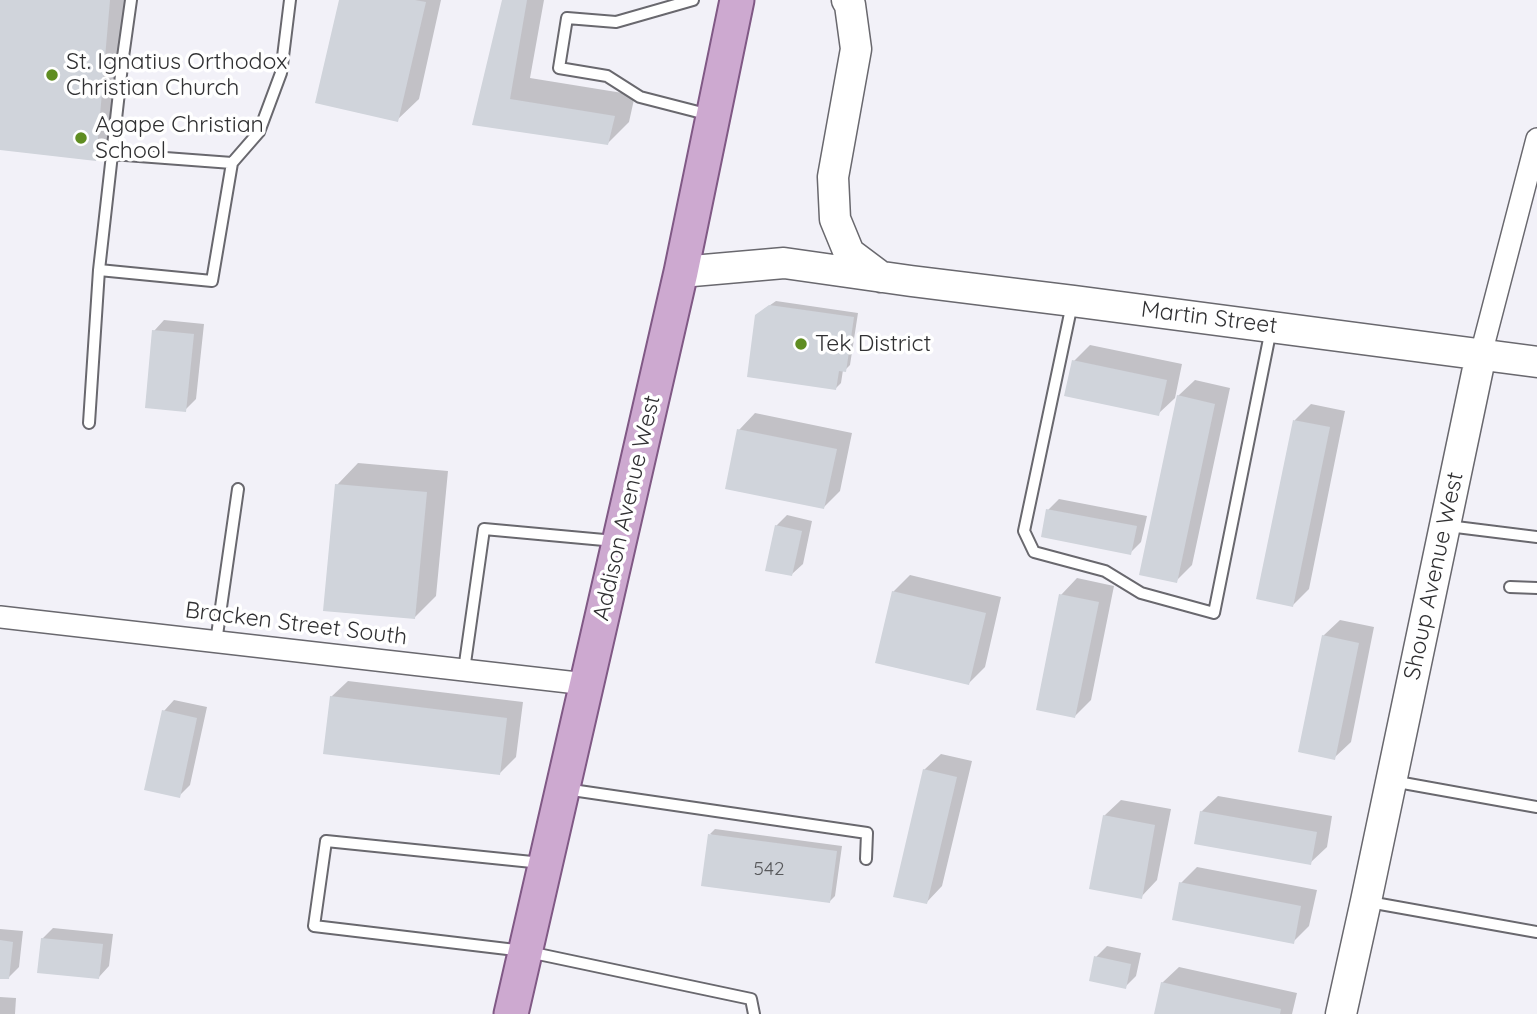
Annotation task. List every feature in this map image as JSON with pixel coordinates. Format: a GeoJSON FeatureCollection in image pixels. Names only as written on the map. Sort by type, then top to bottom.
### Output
{"type":"FeatureCollection","features":[{"type":"Feature","properties":{"kind":"main road","name":"Addison Avenue West"},"geometry":{"type":"LineString","coordinates":[[511,1014],[681,272],[737,0]]}},
{"type":"Feature","properties":{"kind":"street"},"geometry":{"type":"LineString","coordinates":[[847,0],[856,50],[833,177],[835,219],[849,253],[881,277]]}},
{"type":"Feature","properties":{"kind":"street","name":"Shoup Avenue West"},"geometry":{"type":"LineString","coordinates":[[1341,1014],[1481,354],[1532,178],[1537,139]]}},
{"type":"Feature","properties":{"kind":"street","name":"Martin Street"},"geometry":{"type":"LineString","coordinates":[[681,272],[784,263],[1537,362]]}},
{"type":"Feature","properties":{"kind":"street","name":"Bracken Street South"},"geometry":{"type":"LineString","coordinates":[[0,617],[586,684]]}},
{"type":"Feature","properties":{"kind":"lane"},"geometry":{"type":"LineString","coordinates":[[89,423],[99,270],[131,0]]}},
{"type":"Feature","properties":{"kind":"lane"},"geometry":{"type":"LineString","coordinates":[[99,270],[212,281],[232,163],[260,132],[281,73],[290,0]]}},
{"type":"Feature","properties":{"kind":"lane"},"geometry":{"type":"LineString","coordinates":[[693,0],[616,22],[567,18],[559,68],[607,76],[640,97],[713,116]]}},
{"type":"Feature","properties":{"kind":"lane"},"geometry":{"type":"LineString","coordinates":[[112,154],[232,163]]}},
{"type":"Feature","properties":{"kind":"lane"},"geometry":{"type":"LineString","coordinates":[[1073,301],[1024,531],[1034,552],[1105,572],[1141,593],[1214,613],[1272,327]]}},
{"type":"Feature","properties":{"kind":"lane"},"geometry":{"type":"LineString","coordinates":[[216,642],[238,489]]}},
{"type":"Feature","properties":{"kind":"lane"},"geometry":{"type":"LineString","coordinates":[[1445,525],[1537,537]]}},
{"type":"Feature","properties":{"kind":"lane"},"geometry":{"type":"LineString","coordinates":[[464,670],[484,529],[619,542]]}},
{"type":"Feature","properties":{"kind":"lane"},"geometry":{"type":"LineString","coordinates":[[1510,587],[1537,588]]}},
{"type":"Feature","properties":{"kind":"lane"},"geometry":{"type":"LineString","coordinates":[[1391,780],[1537,807]]}},
{"type":"Feature","properties":{"kind":"lane"},"geometry":{"type":"LineString","coordinates":[[562,789],[867,833],[866,859]]}},
{"type":"Feature","properties":{"kind":"lane"},"geometry":{"type":"LineString","coordinates":[[545,863],[326,841],[314,926],[524,951],[751,999],[754,1014]]}},
{"type":"Feature","properties":{"kind":"lane"},"geometry":{"type":"LineString","coordinates":[[1366,901],[1537,932]]}},
{"type":"Feature","properties":{"kind":"building","name":"St. Ignatius Orthodox Christian Church"},"geometry":{"type":"Polygon","coordinates":[[[0,0],[110,0],[96,161],[0,150],[0,0]]]}},
{"type":"Feature","properties":{"kind":"building"},"geometry":{"type":"Polygon","coordinates":[[[339,0],[426,2],[398,122],[315,103],[339,0]]]}},
{"type":"Feature","properties":{"kind":"building"},"geometry":{"type":"Polygon","coordinates":[[[502,0],[527,0],[510,99],[615,116],[608,145],[472,125],[502,0]]]}},
{"type":"Feature","properties":{"kind":"building","name":"Tek District"},"geometry":{"type":"Polygon","coordinates":[[[769,305],[854,317],[846,372],[839,371],[836,390],[747,377],[755,315],[769,305]]]}},
{"type":"Feature","properties":{"kind":"building"},"geometry":{"type":"Polygon","coordinates":[[[152,330],[194,334],[186,412],[145,408],[152,330]]]}},
{"type":"Feature","properties":{"kind":"building"},"geometry":{"type":"Polygon","coordinates":[[[1072,360],[1167,380],[1159,416],[1064,396],[1072,360]]]}},
{"type":"Feature","properties":{"kind":"building"},"geometry":{"type":"Polygon","coordinates":[[[1177,395],[1215,404],[1177,583],[1139,575],[1177,395]]]}},
{"type":"Feature","properties":{"kind":"building"},"geometry":{"type":"Polygon","coordinates":[[[1293,420],[1330,427],[1293,607],[1256,599],[1293,420]]]}},
{"type":"Feature","properties":{"kind":"building"},"geometry":{"type":"Polygon","coordinates":[[[737,429],[837,449],[824,509],[725,489],[737,429]]]}},
{"type":"Feature","properties":{"kind":"building"},"geometry":{"type":"Polygon","coordinates":[[[335,484],[427,492],[415,619],[323,611],[335,484]]]}},
{"type":"Feature","properties":{"kind":"building"},"geometry":{"type":"Polygon","coordinates":[[[1046,509],[1137,526],[1131,555],[1041,537],[1046,509]]]}},
{"type":"Feature","properties":{"kind":"building"},"geometry":{"type":"Polygon","coordinates":[[[775,525],[802,531],[792,576],[765,571],[775,525]]]}},
{"type":"Feature","properties":{"kind":"building"},"geometry":{"type":"Polygon","coordinates":[[[892,591],[986,613],[969,685],[875,663],[892,591]]]}},
{"type":"Feature","properties":{"kind":"building"},"geometry":{"type":"Polygon","coordinates":[[[1059,594],[1099,602],[1075,718],[1036,710],[1059,594]]]}},
{"type":"Feature","properties":{"kind":"building"},"geometry":{"type":"Polygon","coordinates":[[[1322,635],[1359,643],[1335,760],[1298,752],[1322,635]]]}},
{"type":"Feature","properties":{"kind":"building"},"geometry":{"type":"Polygon","coordinates":[[[330,696],[507,718],[500,775],[323,754],[330,696]]]}},
{"type":"Feature","properties":{"kind":"building"},"geometry":{"type":"Polygon","coordinates":[[[162,710],[197,718],[180,798],[144,790],[162,710]]]}},
{"type":"Feature","properties":{"kind":"building"},"geometry":{"type":"Polygon","coordinates":[[[923,769],[957,777],[927,904],[893,897],[923,769]]]}},
{"type":"Feature","properties":{"kind":"building"},"geometry":{"type":"Polygon","coordinates":[[[1200,811],[1317,832],[1311,865],[1194,844],[1200,811]]]}},
{"type":"Feature","properties":{"kind":"building"},"geometry":{"type":"Polygon","coordinates":[[[1103,815],[1155,825],[1142,899],[1089,889],[1103,815]]]}},
{"type":"Feature","properties":{"kind":"building"},"geometry":{"type":"Polygon","coordinates":[[[708,834],[837,851],[830,903],[701,886],[708,834]]]}},
{"type":"Feature","properties":{"kind":"building"},"geometry":{"type":"Polygon","coordinates":[[[1179,882],[1301,906],[1294,944],[1172,920],[1179,882]]]}},
{"type":"Feature","properties":{"kind":"building"},"geometry":{"type":"Polygon","coordinates":[[[41,938],[103,944],[99,979],[37,973],[41,938]]]}},
{"type":"Feature","properties":{"kind":"building"},"geometry":{"type":"Polygon","coordinates":[[[0,940],[13,942],[9,979],[0,979],[0,940]]]}},
{"type":"Feature","properties":{"kind":"building"},"geometry":{"type":"Polygon","coordinates":[[[1094,956],[1131,964],[1126,989],[1089,981],[1094,956]]]}},
{"type":"Feature","properties":{"kind":"building"},"geometry":{"type":"Polygon","coordinates":[[[1161,982],[1281,1009],[1280,1014],[1154,1014],[1161,982]]]}},
{"type":"Feature","properties":{"kind":"place","name":"St. Ignatius Orthodox Christian Church"},"geometry":{"type":"Point","coordinates":[52,75]}},
{"type":"Feature","properties":{"kind":"place","name":"Agape Christian School"},"geometry":{"type":"Point","coordinates":[81,138]}},
{"type":"Feature","properties":{"kind":"place","name":"Tek District"},"geometry":{"type":"Point","coordinates":[801,344]}}]}
